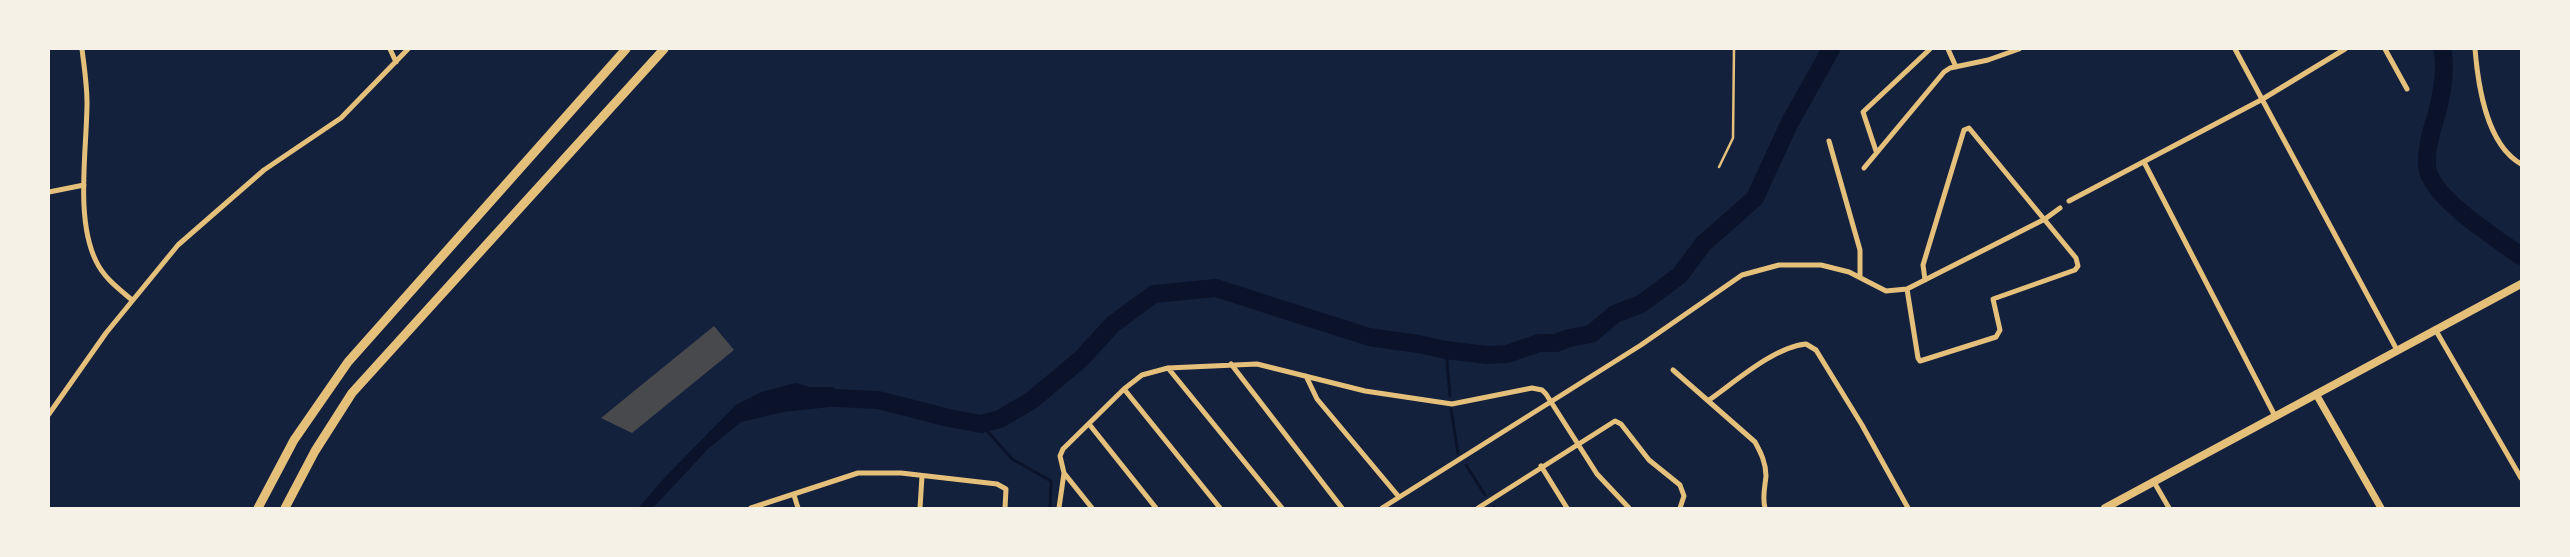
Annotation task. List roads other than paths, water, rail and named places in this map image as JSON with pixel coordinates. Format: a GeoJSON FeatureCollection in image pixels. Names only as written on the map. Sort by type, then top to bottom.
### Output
{"type":"FeatureCollection","features":[{"type":"Feature","properties":{"kind":"main road"},"geometry":{"type":"LineString","coordinates":[[258,508],[294,440],[348,362],[626,49]]}},
{"type":"Feature","properties":{"kind":"main road"},"geometry":{"type":"LineString","coordinates":[[285,508],[338,412],[362,381],[664,49]]}},
{"type":"Feature","properties":{"kind":"main road"},"geometry":{"type":"LineString","coordinates":[[2105,508],[2520,285]]}},
{"type":"Feature","properties":{"kind":"street"},"geometry":{"type":"LineString","coordinates":[[82,49],[87,98],[84,185],[87,231],[95,260],[106,278],[132,300]]}},
{"type":"Feature","properties":{"kind":"street"},"geometry":{"type":"LineString","coordinates":[[390,49],[396,62]]}},
{"type":"Feature","properties":{"kind":"street"},"geometry":{"type":"LineString","coordinates":[[49,414],[132,300],[178,245],[264,170],[341,118],[408,49]]}},
{"type":"Feature","properties":{"kind":"street"},"geometry":{"type":"LineString","coordinates":[[1876,151],[1863,112],[1930,49]]}},
{"type":"Feature","properties":{"kind":"street"},"geometry":{"type":"LineString","coordinates":[[1948,49],[1956,67]]}},
{"type":"Feature","properties":{"kind":"street"},"geometry":{"type":"LineString","coordinates":[[1864,168],[1876,151],[1944,72],[2019,49]]}},
{"type":"Feature","properties":{"kind":"street"},"geometry":{"type":"LineString","coordinates":[[2235,49],[2397,350]]}},
{"type":"Feature","properties":{"kind":"street"},"geometry":{"type":"LineString","coordinates":[[2069,201],[2262,100],[2346,49]]}},
{"type":"Feature","properties":{"kind":"street"},"geometry":{"type":"LineString","coordinates":[[2385,49],[2407,90]]}},
{"type":"Feature","properties":{"kind":"street"},"geometry":{"type":"LineString","coordinates":[[2475,49],[2477,76],[2487,116],[2500,144],[2521,164]]}},
{"type":"Feature","properties":{"kind":"street"},"geometry":{"type":"LineString","coordinates":[[1906,290],[1919,360],[1996,337],[2000,330],[1993,299],[2075,270],[2078,266],[2076,258],[1972,129],[1966,128],[1923,265],[1926,280]]}},
{"type":"Feature","properties":{"kind":"street"},"geometry":{"type":"LineString","coordinates":[[1829,141],[1860,250],[1860,277]]}},
{"type":"Feature","properties":{"kind":"street"},"geometry":{"type":"LineString","coordinates":[[2144,162],[2276,416]]}},
{"type":"Feature","properties":{"kind":"street"},"geometry":{"type":"LineString","coordinates":[[49,192],[84,185]]}},
{"type":"Feature","properties":{"kind":"street"},"geometry":{"type":"LineString","coordinates":[[1382,508],[1641,345],[1727,283],[1750,272],[1779,265],[1810,264],[1833,267],[1860,277],[1886,291],[1906,290],[2045,219],[2060,208]]}},
{"type":"Feature","properties":{"kind":"street"},"geometry":{"type":"LineString","coordinates":[[2436,329],[2521,478]]}},
{"type":"Feature","properties":{"kind":"street"},"geometry":{"type":"LineString","coordinates":[[1709,400],[1763,363],[1795,345],[1806,344],[1816,350],[1862,425],[1908,508]]}},
{"type":"Feature","properties":{"kind":"street"},"geometry":{"type":"LineString","coordinates":[[1231,364],[1342,508]]}},
{"type":"Feature","properties":{"kind":"street"},"geometry":{"type":"LineString","coordinates":[[1059,508],[1064,473],[1060,456],[1063,449],[1124,389],[1142,375],[1168,368],[1257,364],[1365,391],[1436,403],[1452,404],[1532,388],[1544,392],[1604,483],[1629,508]]}},
{"type":"Feature","properties":{"kind":"street"},"geometry":{"type":"LineString","coordinates":[[1168,368],[1282,508]]}},
{"type":"Feature","properties":{"kind":"street"},"geometry":{"type":"LineString","coordinates":[[1672,370],[1709,400],[1755,442],[1763,458],[1766,475],[1763,502],[1765,508]]}},
{"type":"Feature","properties":{"kind":"street"},"geometry":{"type":"LineString","coordinates":[[1306,376],[1317,400],[1399,497]]}},
{"type":"Feature","properties":{"kind":"street"},"geometry":{"type":"LineString","coordinates":[[1124,389],[1220,508]]}},
{"type":"Feature","properties":{"kind":"street"},"geometry":{"type":"LineString","coordinates":[[2316,394],[2380,508]]}},
{"type":"Feature","properties":{"kind":"street"},"geometry":{"type":"LineString","coordinates":[[1478,508],[1615,420],[1621,424],[1649,460],[1680,485],[1684,496],[1680,508]]}},
{"type":"Feature","properties":{"kind":"street"},"geometry":{"type":"LineString","coordinates":[[1089,424],[1156,508]]}},
{"type":"Feature","properties":{"kind":"street"},"geometry":{"type":"LineString","coordinates":[[1541,466],[1567,508]]}},
{"type":"Feature","properties":{"kind":"street"},"geometry":{"type":"LineString","coordinates":[[751,508],[858,473],[880,472],[997,484],[1006,489],[1005,508]]}},
{"type":"Feature","properties":{"kind":"street"},"geometry":{"type":"LineString","coordinates":[[1064,473],[1092,508]]}},
{"type":"Feature","properties":{"kind":"street"},"geometry":{"type":"LineString","coordinates":[[920,508],[922,476]]}},
{"type":"Feature","properties":{"kind":"street"},"geometry":{"type":"LineString","coordinates":[[2154,482],[2169,508]]}},
{"type":"Feature","properties":{"kind":"street"},"geometry":{"type":"LineString","coordinates":[[794,495],[798,508]]}},
{"type":"Feature","properties":{"kind":"lane"},"geometry":{"type":"LineString","coordinates":[[1719,167],[1733,138],[1734,49]]}},
{"type":"Feature","properties":{"kind":"water"},"geometry":{"type":"Polygon","coordinates":[[[796,383],[809,387],[834,387],[839,406],[783,412],[741,422],[708,449],[653,508],[638,508],[667,475],[736,405],[761,392],[796,383]]]}},
{"type":"Feature","properties":{"kind":"waterway"},"geometry":{"type":"LineString","coordinates":[[815,397],[878,400],[981,424],[1000,419],[1032,400],[1081,359],[1113,324],[1154,294],[1216,288],[1369,337],[1446,350],[1487,355],[1507,354],[1539,343],[1556,343],[1569,338],[1591,334],[1615,314],[1641,304],[1680,275],[1703,244],[1755,198],[1789,124],[1831,49]]}},
{"type":"Feature","properties":{"kind":"waterway"},"geometry":{"type":"LineString","coordinates":[[2442,49],[2444,64],[2442,89],[2427,152],[2427,165],[2430,177],[2439,190],[2465,216],[2521,256]]}},
{"type":"Feature","properties":{"kind":"waterway"},"geometry":{"type":"LineString","coordinates":[[1446,350],[1450,396]]}},
{"type":"Feature","properties":{"kind":"waterway"},"geometry":{"type":"LineString","coordinates":[[1451,409],[1458,454]]}},
{"type":"Feature","properties":{"kind":"waterway"},"geometry":{"type":"LineString","coordinates":[[981,424],[1012,459],[1051,481],[1050,508]]}},
{"type":"Feature","properties":{"kind":"waterway"},"geometry":{"type":"LineString","coordinates":[[1466,465],[1485,495]]}}]}
